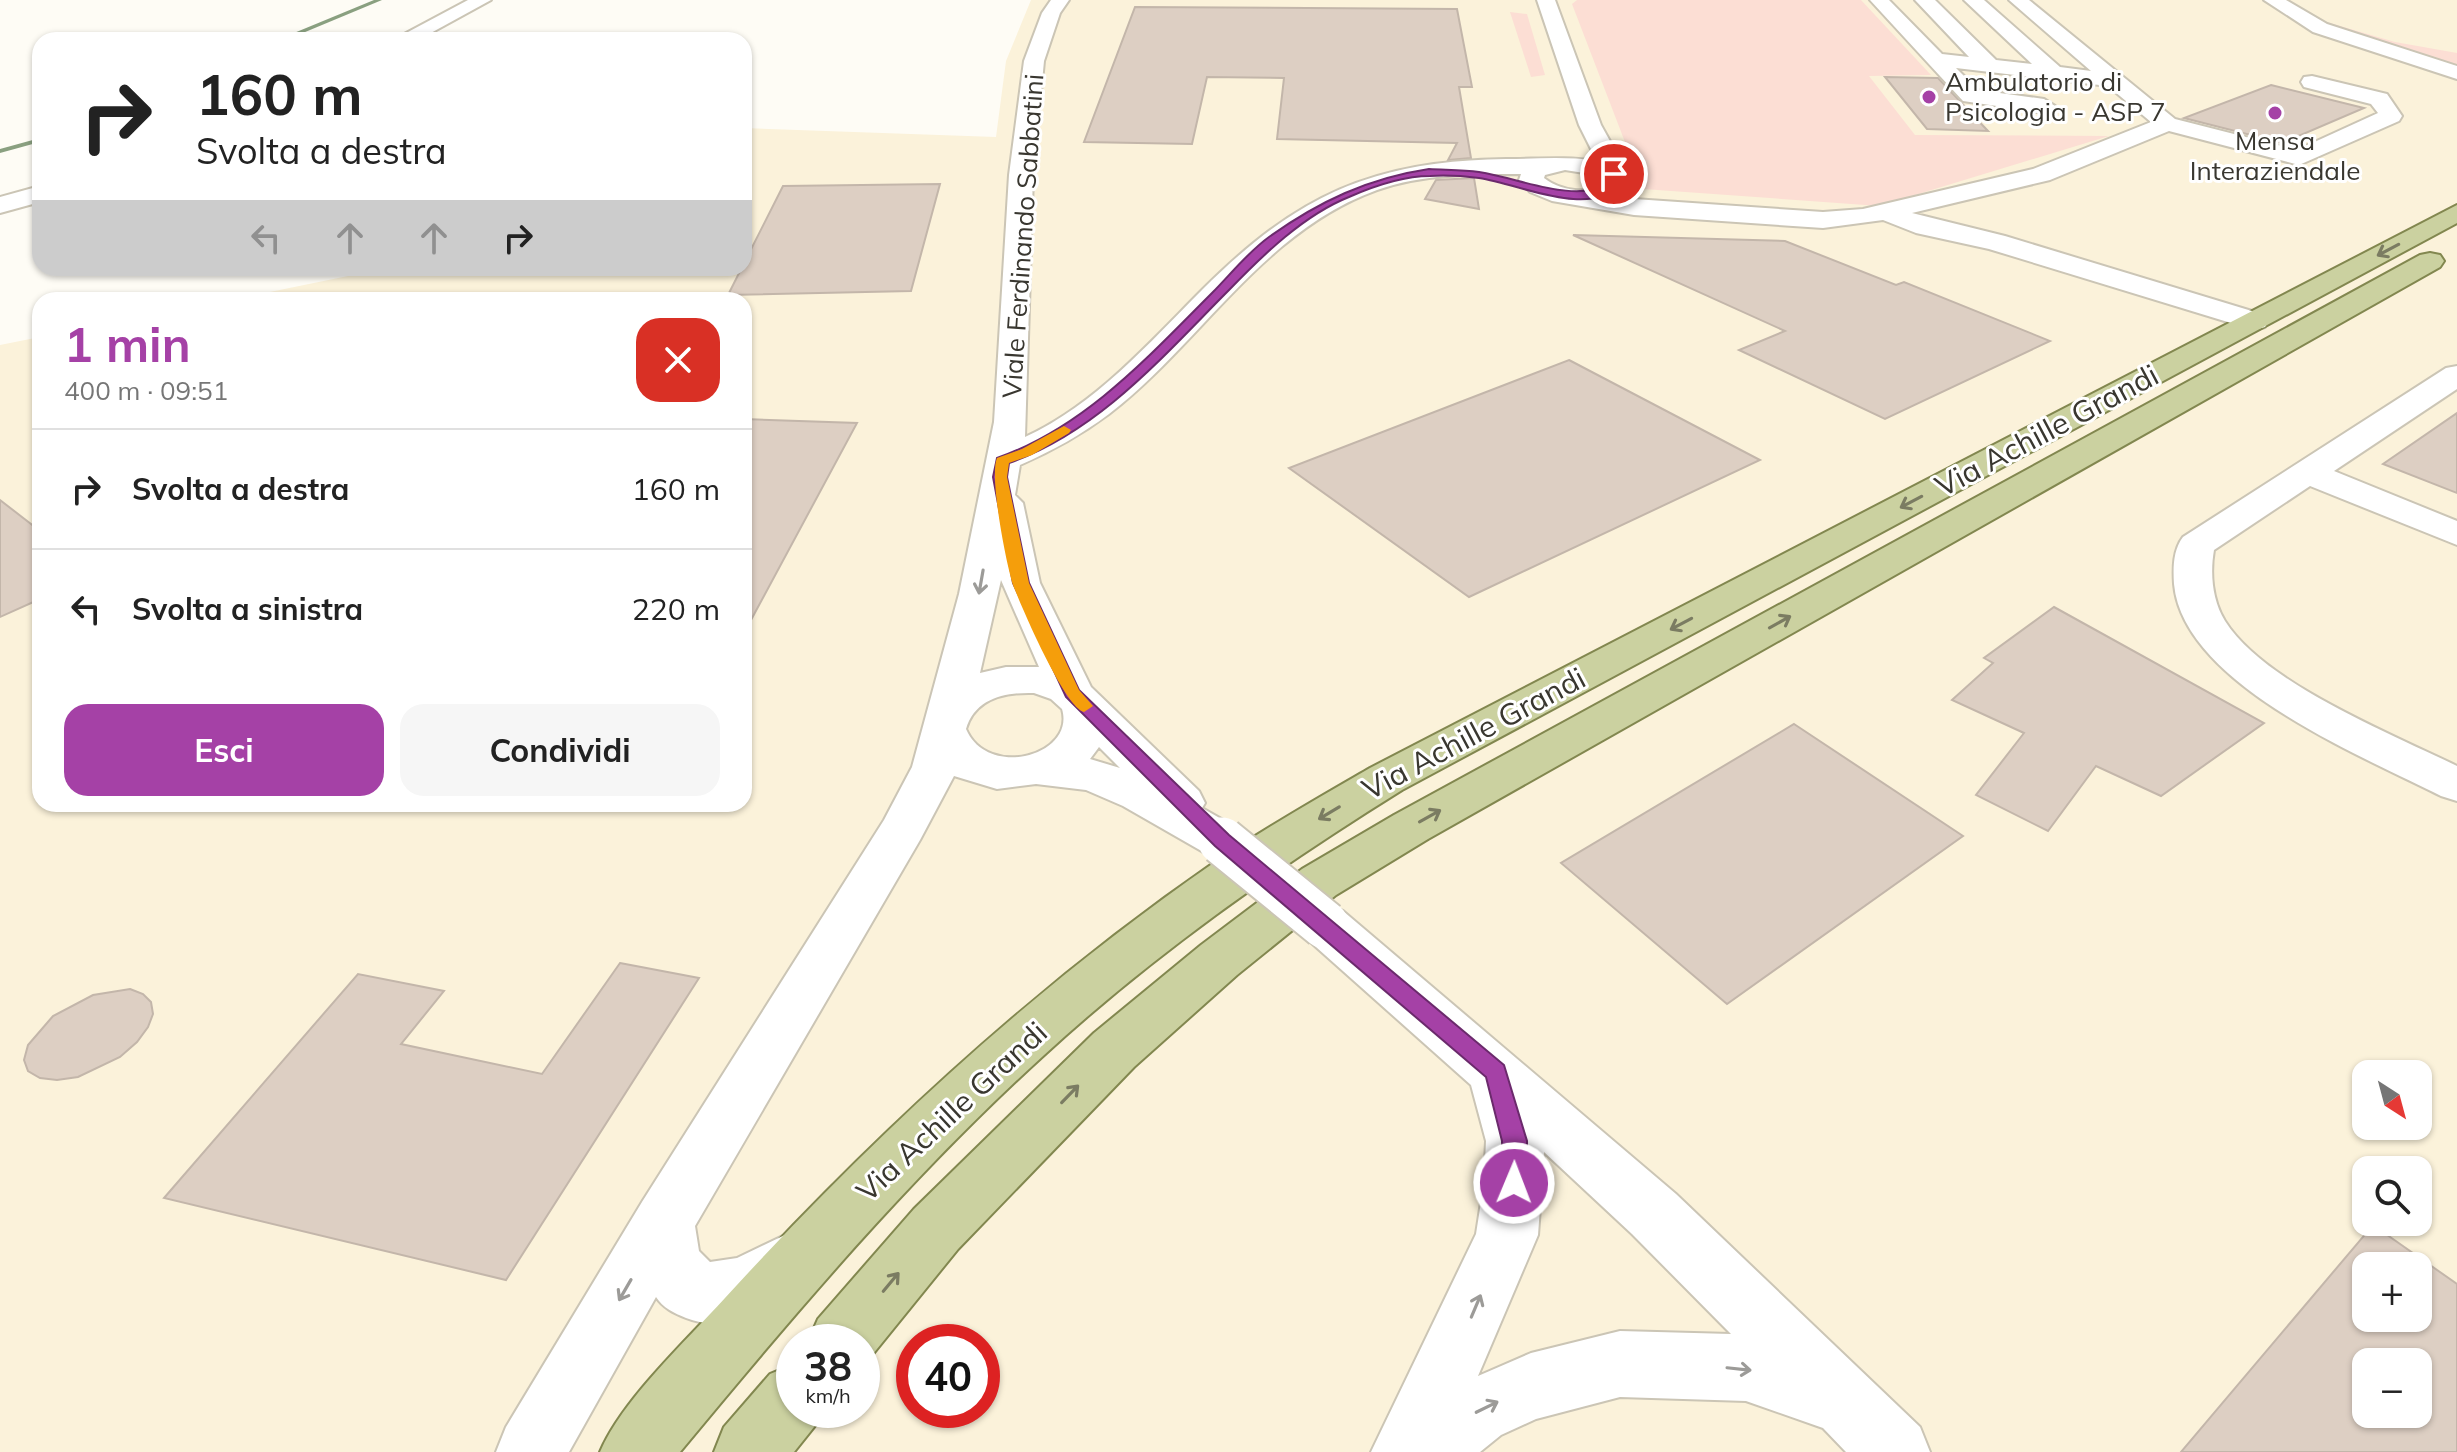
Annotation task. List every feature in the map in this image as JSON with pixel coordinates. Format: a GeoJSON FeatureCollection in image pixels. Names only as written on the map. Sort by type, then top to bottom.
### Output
{"type":"FeatureCollection","features":[{"type":"Feature","properties":{"kind":"main road","name":"Via Achille Grandi"},"geometry":{"type":"LineString","coordinates":[[635,1452],[809,1252],[968,1090],[1054,1015],[1215,887],[1302,829],[1386,779],[2457,213]]}},
{"type":"Feature","properties":{"kind":"main road","name":"Via Achille Grandi"},"geometry":{"type":"LineString","coordinates":[[856,1324],[936,1229],[1114,1050],[1219,960],[1319,882],[1439,811],[2457,246]]}},
{"type":"Feature","properties":{"kind":"main road"},"geometry":{"type":"LineString","coordinates":[[749,1452],[776,1420]]}},
{"type":"Feature","properties":{"kind":"street"},"geometry":{"type":"LineString","coordinates":[[419,32],[482,0]]}},
{"type":"Feature","properties":{"kind":"street","name":"Viale Ferdinando Sabbatini"},"geometry":{"type":"LineString","coordinates":[[531,1452],[664,1222],[903,828],[933,772],[979,594],[1011,422],[1021,175],[1034,61],[1051,13],[1060,0]]}},
{"type":"Feature","properties":{"kind":"street"},"geometry":{"type":"LineString","coordinates":[[1546,0],[1590,125],[1602,144],[1616,180]]}},
{"type":"Feature","properties":{"kind":"street"},"geometry":{"type":"LineString","coordinates":[[1879,0],[1971,96],[2044,106]]}},
{"type":"Feature","properties":{"kind":"street"},"geometry":{"type":"LineString","coordinates":[[1924,0],[1990,66]]}},
{"type":"Feature","properties":{"kind":"street"},"geometry":{"type":"LineString","coordinates":[[1973,0],[2054,73]]}},
{"type":"Feature","properties":{"kind":"street"},"geometry":{"type":"LineString","coordinates":[[2018,0],[2167,124],[2299,158],[2391,116],[2379,99],[2312,82]]}},
{"type":"Feature","properties":{"kind":"street"},"geometry":{"type":"LineString","coordinates":[[2273,0],[2320,28],[2457,73]]}},
{"type":"Feature","properties":{"kind":"street"},"geometry":{"type":"LineString","coordinates":[[2281,0],[2356,30],[2457,52]]}},
{"type":"Feature","properties":{"kind":"street"},"geometry":{"type":"LineString","coordinates":[[1934,59],[2113,80]]}},
{"type":"Feature","properties":{"kind":"street"},"geometry":{"type":"LineString","coordinates":[[1546,173],[1571,196],[1634,207],[1823,220],[1885,212],[2041,175],[2167,124]]}},
{"type":"Feature","properties":{"kind":"street"},"geometry":{"type":"LineString","coordinates":[[1546,173],[1581,148],[1590,125]]}},
{"type":"Feature","properties":{"kind":"street"},"geometry":{"type":"LineString","coordinates":[[903,828],[939,799],[971,783],[1058,761],[1075,749],[1084,734],[1087,719],[1021,583],[1001,469],[1075,424],[1130,382],[1270,241],[1342,196],[1396,177],[1429,172],[1479,175],[1546,173],[1579,164],[1616,180],[1640,199],[1683,210]]}},
{"type":"Feature","properties":{"kind":"street"},"geometry":{"type":"LineString","coordinates":[[1571,196],[1596,196],[1616,180]]}},
{"type":"Feature","properties":{"kind":"street"},"geometry":{"type":"LineString","coordinates":[[0,205],[32,196]]}},
{"type":"Feature","properties":{"kind":"street"},"geometry":{"type":"LineString","coordinates":[[1885,212],[1925,227],[1995,242],[2254,321]]}},
{"type":"Feature","properties":{"kind":"street"},"geometry":{"type":"LineString","coordinates":[[2457,375],[2196,545],[2190,569],[2196,601],[2212,632],[2246,667],[2337,723],[2457,785]]}},
{"type":"Feature","properties":{"kind":"street"},"geometry":{"type":"LineString","coordinates":[[2306,472],[2457,534]]}},
{"type":"Feature","properties":{"kind":"street"},"geometry":{"type":"LineString","coordinates":[[1222,841],[1139,794],[1093,775],[992,772],[963,761],[947,743],[947,721],[977,690],[1017,679],[1047,682],[1077,699],[1222,841],[1496,1072],[1654,1214],[1895,1452]]}},
{"type":"Feature","properties":{"kind":"street"},"geometry":{"type":"LineString","coordinates":[[1406,1452],[1469,1323],[1507,1235],[1514,1183],[1515,1141],[1496,1072]]}},
{"type":"Feature","properties":{"kind":"street"},"geometry":{"type":"LineString","coordinates":[[664,1222],[672,1266],[687,1285],[710,1295],[749,1287],[809,1252]]}},
{"type":"Feature","properties":{"kind":"street"},"geometry":{"type":"LineString","coordinates":[[1424,1452],[1477,1411],[1531,1387],[1620,1364],[1746,1368],[1841,1401]]}},
{"type":"Feature","properties":{"kind":"shaded area"},"geometry":{"type":"Polygon","coordinates":[[[1031,0],[2457,0],[2457,1452],[0,1452],[0,345],[32,339],[32,812],[752,812],[752,292],[270,292],[348,276],[752,276],[752,128],[996,137],[1006,61],[1031,0]]]}},
{"type":"Feature","properties":{"kind":"shaded area"},"geometry":{"type":"Polygon","coordinates":[[[1577,0],[1861,0],[1931,75],[1869,76],[1915,135],[2109,136],[1879,206],[1643,189],[1572,4],[1577,0]]]}},
{"type":"Feature","properties":{"kind":"shaded area"},"geometry":{"type":"Polygon","coordinates":[[[1510,12],[1527,14],[1545,75],[1531,77],[1510,12]]]}},
{"type":"Feature","properties":{"kind":"shaded area"},"geometry":{"type":"Polygon","coordinates":[[[2309,17],[2395,42],[2457,53],[2457,71],[2337,32],[2309,17]]]}},
{"type":"Feature","properties":{"kind":"building"},"geometry":{"type":"Polygon","coordinates":[[[1135,7],[1457,9],[1472,87],[1459,87],[1471,158],[1448,160],[1457,143],[1277,139],[1284,78],[1207,77],[1192,144],[1084,142],[1135,7]]]}},
{"type":"Feature","properties":{"kind":"building","name":"Ambulatorio di Psicologia - ASP 7"},"geometry":{"type":"Polygon","coordinates":[[[1885,77],[1938,78],[1988,131],[1927,129],[1885,77]]]}},
{"type":"Feature","properties":{"kind":"building","name":"Mensa Interaziendale"},"geometry":{"type":"Polygon","coordinates":[[[2271,85],[2364,108],[2282,143],[2184,118],[2271,85]]]}},
{"type":"Feature","properties":{"kind":"building"},"geometry":{"type":"Polygon","coordinates":[[[1474,178],[1479,209],[1425,199],[1436,180],[1474,178]]]}},
{"type":"Feature","properties":{"kind":"building"},"geometry":{"type":"Polygon","coordinates":[[[940,184],[911,291],[752,294],[752,292],[730,292],[738,276],[752,276],[752,247],[783,186],[940,184]]]}},
{"type":"Feature","properties":{"kind":"building"},"geometry":{"type":"Polygon","coordinates":[[[1573,235],[1785,241],[1896,285],[1904,282],[2050,341],[1885,419],[1739,350],[1785,331],[1573,235]]]}},
{"type":"Feature","properties":{"kind":"building"},"geometry":{"type":"Polygon","coordinates":[[[1569,360],[1760,460],[1469,597],[1289,468],[1569,360]]]}},
{"type":"Feature","properties":{"kind":"building"},"geometry":{"type":"Polygon","coordinates":[[[2457,413],[2457,493],[2383,464],[2457,413]]]}},
{"type":"Feature","properties":{"kind":"building"},"geometry":{"type":"Polygon","coordinates":[[[752,419],[857,423],[752,618],[752,419]]]}},
{"type":"Feature","properties":{"kind":"building"},"geometry":{"type":"Polygon","coordinates":[[[0,500],[32,525],[32,603],[0,617],[0,500]]]}},
{"type":"Feature","properties":{"kind":"building"},"geometry":{"type":"Polygon","coordinates":[[[2054,607],[2264,723],[2161,796],[2096,766],[2048,831],[1976,795],[2024,733],[1952,700],[1993,663],[1984,658],[2054,607]]]}},
{"type":"Feature","properties":{"kind":"building"},"geometry":{"type":"Polygon","coordinates":[[[1794,724],[1963,836],[1727,1004],[1561,863],[1794,724]]]}},
{"type":"Feature","properties":{"kind":"building"},"geometry":{"type":"Polygon","coordinates":[[[620,963],[699,978],[506,1280],[164,1198],[358,974],[444,991],[401,1044],[542,1074],[620,963]]]}},
{"type":"Feature","properties":{"kind":"building"},"geometry":{"type":"Polygon","coordinates":[[[130,989],[143,994],[151,1002],[153,1014],[137,1042],[120,1057],[78,1077],[57,1080],[40,1078],[28,1071],[24,1060],[28,1045],[53,1016],[93,995],[130,989]]]}},
{"type":"Feature","properties":{"kind":"building"},"geometry":{"type":"Polygon","coordinates":[[[2364,1236],[2389,1236],[2411,1252],[2352,1252],[2352,1332],[2432,1332],[2432,1266],[2457,1284],[2457,1452],[2181,1452],[2364,1236]]]}},
{"type":"Feature","properties":{"kind":"waterway"},"geometry":{"type":"LineString","coordinates":[[300,32],[379,0]]}},
{"type":"Feature","properties":{"kind":"waterway"},"geometry":{"type":"LineString","coordinates":[[0,151],[32,142]]}},
{"type":"Feature","properties":{"kind":"slow traffic"},"geometry":{"type":"LineString","coordinates":[[1064,430],[1027,452],[1002,461],[1000,477],[1021,583],[1045,641],[1072,693],[1084,706]]}},
{"type":"Feature","properties":{"kind":"place","name":"Ambulatorio di Psicologia - ASP 7"},"geometry":{"type":"Point","coordinates":[1929,97]}},
{"type":"Feature","properties":{"kind":"place","name":"Mensa Interaziendale"},"geometry":{"type":"Point","coordinates":[2275,113]}},
{"type":"Feature","properties":{"kind":"route"},"geometry":{"type":"LineString","coordinates":[[1514,1183],[1515,1141],[1496,1072],[1222,841],[1072,693],[1045,641],[1021,583],[1000,477],[1002,461],[1027,452],[1075,424],[1130,382],[1270,241],[1342,196],[1396,177],[1429,172],[1479,175],[1557,194],[1584,197],[1614,190],[1620,183],[1614,174]]}}]}
